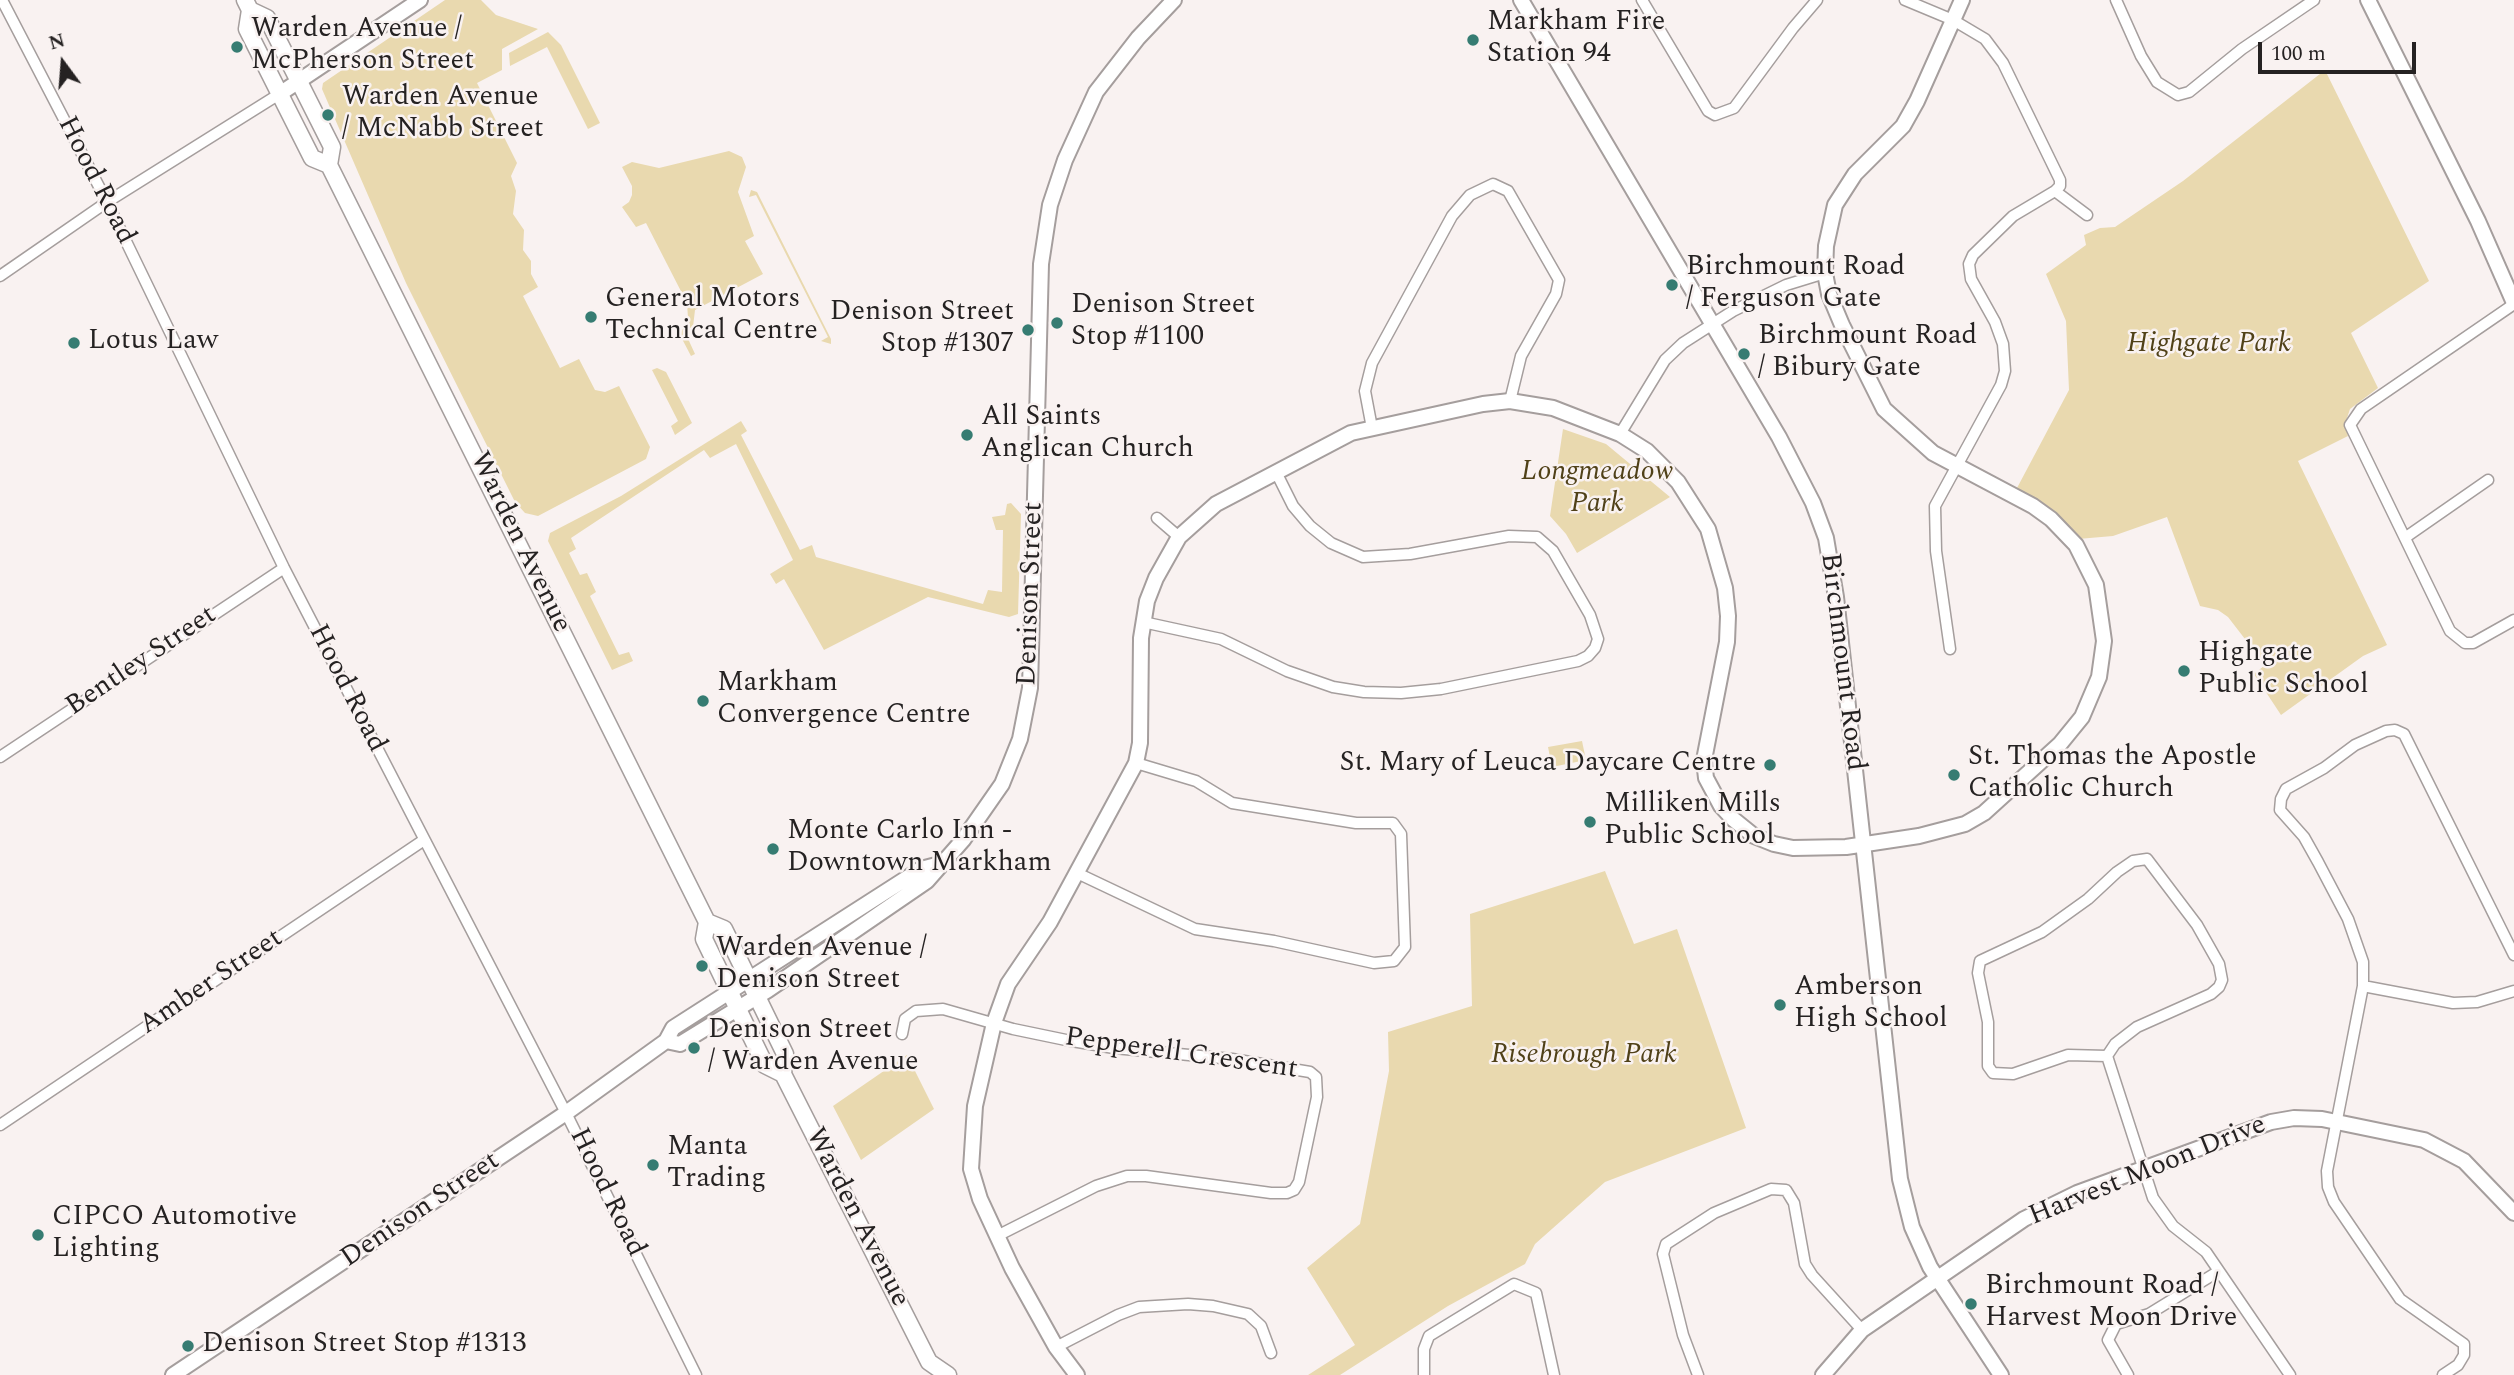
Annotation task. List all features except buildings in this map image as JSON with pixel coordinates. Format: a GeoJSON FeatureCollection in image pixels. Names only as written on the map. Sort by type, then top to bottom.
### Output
{"type":"FeatureCollection","features":[{"type":"Feature","properties":{"kind":"main road","name":"Warden Avenue"},"geometry":{"type":"LineString","coordinates":[[248,5],[267,18],[332,147],[328,164],[707,922],[704,939],[736,1008],[765,1065],[783,1074]]}},
{"type":"Feature","properties":{"kind":"main road","name":"Warden Avenue"},"geometry":{"type":"LineString","coordinates":[[248,5],[247,29],[312,158],[328,164]]}},
{"type":"Feature","properties":{"kind":"main road","name":"Warden Avenue"},"geometry":{"type":"LineString","coordinates":[[707,922],[724,929],[785,1054],[783,1074],[928,1368],[948,1375]]}},
{"type":"Feature","properties":{"kind":"street","name":"Hood Road"},"geometry":{"type":"LineString","coordinates":[[2,0],[107,202],[284,568],[566,1113],[696,1375]]}},
{"type":"Feature","properties":{"kind":"street"},"geometry":{"type":"LineString","coordinates":[[0,276],[107,202],[281,93],[420,0]]}},
{"type":"Feature","properties":{"kind":"street","name":"Denison Street"},"geometry":{"type":"LineString","coordinates":[[666,1041],[680,1044],[757,996],[927,881],[963,840],[1002,784],[1027,713],[1032,657],[1041,264],[1050,205],[1065,160],[1096,92],[1130,47],[1174,0]]}},
{"type":"Feature","properties":{"kind":"street","name":"Birchmount Road"},"geometry":{"type":"LineString","coordinates":[[1521,0],[1711,326],[1779,437],[1813,503],[1826,538],[1836,597],[1900,1179],[1912,1227],[1937,1279],[2001,1375]]}},
{"type":"Feature","properties":{"kind":"street"},"geometry":{"type":"LineString","coordinates":[[1642,0],[1707,111],[1715,115],[1734,108],[1817,0]]}},
{"type":"Feature","properties":{"kind":"street"},"geometry":{"type":"LineString","coordinates":[[1905,0],[1953,20],[1985,39],[2003,63],[2057,169],[2060,186],[2013,216],[1973,255],[1969,264],[1971,279],[1999,333],[2005,371],[1936,506],[1936,551],[1950,649]]}},
{"type":"Feature","properties":{"kind":"street"},"geometry":{"type":"LineString","coordinates":[[1077,1375],[1055,1347],[997,1236],[971,1169],[975,1106],[994,1023],[1015,969],[1050,922],[1136,763],[1140,743],[1143,622],[1156,578],[1179,537],[1216,505],[1337,438],[1372,428],[1510,401],[1553,408],[1620,434],[1647,451],[1678,482],[1708,529],[1725,588],[1727,642],[1704,760],[1706,778],[1721,806],[1754,836],[1774,844],[1793,848],[1864,845],[1945,831],[1984,813],[2069,735],[2093,696],[2099,677],[2104,641],[2101,603],[2092,576],[2076,545],[2033,506],[1987,480],[1956,468],[1933,453],[1884,409],[1842,325],[1829,294],[1825,273],[1826,246],[1835,205],[1856,174],[1903,125],[1917,101],[1962,0]]}},
{"type":"Feature","properties":{"kind":"street"},"geometry":{"type":"LineString","coordinates":[[2116,0],[2141,56],[2157,82],[2178,95],[2189,92],[2242,49],[2314,0]]}},
{"type":"Feature","properties":{"kind":"street"},"geometry":{"type":"LineString","coordinates":[[2368,0],[2478,221],[2514,304],[2361,409],[2350,425],[2450,631],[2465,643],[2483,638],[2514,620]]}},
{"type":"Feature","properties":{"kind":"street"},"geometry":{"type":"LineString","coordinates":[[1372,428],[1365,391],[1372,363],[1451,216],[1470,195],[1493,184],[1508,191],[1559,280],[1556,293],[1521,356],[1510,401]]}},
{"type":"Feature","properties":{"kind":"street"},"geometry":{"type":"LineString","coordinates":[[2055,191],[2087,215]]}},
{"type":"Feature","properties":{"kind":"street"},"geometry":{"type":"LineString","coordinates":[[1620,434],[1665,360],[1683,343],[1786,285],[1825,273]]}},
{"type":"Feature","properties":{"kind":"street"},"geometry":{"type":"LineString","coordinates":[[1143,622],[1221,639],[1287,671],[1333,687],[1364,692],[1401,693],[1441,689],[1578,661],[1588,656],[1595,648],[1598,639],[1590,615],[1553,551],[1536,537],[1509,536],[1410,554],[1363,557],[1331,543],[1310,526],[1293,506],[1276,472]]}},
{"type":"Feature","properties":{"kind":"street"},"geometry":{"type":"LineString","coordinates":[[2406,537],[2488,480]]}},
{"type":"Feature","properties":{"kind":"street"},"geometry":{"type":"LineString","coordinates":[[1157,518],[1179,537]]}},
{"type":"Feature","properties":{"kind":"street","name":"Bentley Street"},"geometry":{"type":"LineString","coordinates":[[0,757],[284,568]]}},
{"type":"Feature","properties":{"kind":"street"},"geometry":{"type":"LineString","coordinates":[[2443,1375],[2458,1365],[2464,1355],[2464,1344],[2400,1299],[2334,1202],[2328,1187],[2327,1171],[2363,986],[2363,962],[2348,919],[2304,837],[2280,810],[2286,789],[2356,745],[2386,731],[2395,730],[2404,734],[2514,955]]}},
{"type":"Feature","properties":{"kind":"street"},"geometry":{"type":"LineString","coordinates":[[1077,873],[1195,929],[1274,941],[1374,963],[1394,961],[1405,947],[1401,834],[1394,823],[1346,822],[1232,803],[1196,781],[1136,763]]}},
{"type":"Feature","properties":{"kind":"street","name":"Amber Street"},"geometry":{"type":"LineString","coordinates":[[0,1125],[424,840]]}},
{"type":"Feature","properties":{"kind":"street"},"geometry":{"type":"LineString","coordinates":[[2147,859],[2197,925],[2219,964],[2221,980],[2211,994],[2137,1027],[2115,1044],[2107,1056],[2068,1055],[2013,1074],[1993,1073],[1988,1066],[1988,1022],[1978,967],[1987,956],[2010,948],[2060,920],[2133,861],[2147,859]]}},
{"type":"Feature","properties":{"kind":"street","name":"Denison Street"},"geometry":{"type":"LineString","coordinates":[[173,1375],[566,1113],[666,1041],[673,1028],[922,869],[940,864]]}},
{"type":"Feature","properties":{"kind":"street"},"geometry":{"type":"LineString","coordinates":[[2363,986],[2453,1003],[2477,1002],[2514,991]]}},
{"type":"Feature","properties":{"kind":"street"},"geometry":{"type":"LineString","coordinates":[[902,1034],[905,1019],[928,1008],[994,1023]]}},
{"type":"Feature","properties":{"kind":"street","name":"Pepperell Crescent"},"geometry":{"type":"LineString","coordinates":[[994,1023],[1114,1048],[1232,1059],[1310,1072],[1316,1077],[1318,1088],[1299,1182],[1287,1194],[1146,1176],[1127,1176],[1096,1186],[997,1236]]}},
{"type":"Feature","properties":{"kind":"street"},"geometry":{"type":"LineString","coordinates":[[2107,1056],[2153,1198],[2162,1213],[2206,1252],[2290,1375]]}},
{"type":"Feature","properties":{"kind":"street","name":"Harvest Moon Drive"},"geometry":{"type":"LineString","coordinates":[[1823,1375],[1862,1330],[2032,1214],[2077,1194],[2271,1122],[2294,1118],[2338,1121],[2388,1130],[2443,1149],[2464,1161],[2514,1213]]}},
{"type":"Feature","properties":{"kind":"street"},"geometry":{"type":"LineString","coordinates":[[1698,1375],[1683,1335],[1663,1254],[1666,1244],[1672,1237],[1714,1213],[1771,1189],[1786,1190],[1794,1203],[1805,1264],[1812,1275],[1862,1330]]}},
{"type":"Feature","properties":{"kind":"street"},"geometry":{"type":"LineString","coordinates":[[2128,1375],[2108,1340],[2116,1324],[2149,1314],[2219,1271]]}},
{"type":"Feature","properties":{"kind":"street"},"geometry":{"type":"LineString","coordinates":[[1424,1375],[1424,1349],[1429,1336],[1514,1284],[1536,1293],[1554,1375]]}},
{"type":"Feature","properties":{"kind":"street"},"geometry":{"type":"LineString","coordinates":[[1055,1347],[1139,1307],[1188,1304],[1248,1314],[1261,1325],[1271,1353]]}},
{"type":"Feature","properties":{"kind":"green space"},"geometry":{"type":"Polygon","coordinates":[[[445,0],[481,0],[496,15],[538,29],[502,49],[502,70],[477,83],[517,163],[511,176],[516,191],[513,214],[524,230],[523,250],[531,261],[531,274],[538,287],[523,296],[560,368],[579,359],[595,390],[605,392],[619,386],[650,447],[646,459],[538,516],[525,513],[515,502],[406,283],[322,89],[323,83],[445,0]]]}},
{"type":"Feature","properties":{"kind":"green space"},"geometry":{"type":"Polygon","coordinates":[[[548,32],[561,45],[600,123],[588,129],[547,47],[510,66],[509,53],[548,32]]]}},
{"type":"Feature","properties":{"kind":"green space","name":"Highgate Park"},"geometry":{"type":"Polygon","coordinates":[[[2325,70],[2429,281],[2351,333],[2378,388],[2350,409],[2345,424],[2348,436],[2298,461],[2387,645],[2363,656],[2281,715],[2254,674],[2265,665],[2228,617],[2218,610],[2200,606],[2167,517],[2113,536],[2078,539],[2049,509],[2017,488],[2069,390],[2066,321],[2046,274],[2086,245],[2084,235],[2100,228],[2115,227],[2183,181],[2325,70]]]}},
{"type":"Feature","properties":{"kind":"green space"},"geometry":{"type":"Polygon","coordinates":[[[729,151],[742,157],[746,167],[738,192],[754,236],[745,241],[763,274],[695,310],[693,327],[684,330],[695,354],[691,356],[680,335],[688,318],[687,303],[646,223],[636,227],[622,207],[629,202],[632,186],[622,167],[632,162],[659,168],[729,151]]]}},
{"type":"Feature","properties":{"kind":"green space"},"geometry":{"type":"Polygon","coordinates":[[[751,190],[757,192],[831,339],[831,344],[821,341],[828,337],[756,195],[749,197],[751,190]]]}},
{"type":"Feature","properties":{"kind":"green space"},"geometry":{"type":"Polygon","coordinates":[[[657,368],[666,372],[692,423],[675,435],[671,426],[678,421],[652,370],[657,368]]]}},
{"type":"Feature","properties":{"kind":"green space"},"geometry":{"type":"Polygon","coordinates":[[[741,421],[747,431],[741,435],[800,550],[812,545],[816,557],[983,604],[988,590],[1002,592],[1003,530],[996,530],[992,517],[1005,515],[1007,504],[1011,503],[1021,514],[1018,614],[1009,617],[928,597],[824,650],[784,579],[776,584],[770,574],[793,560],[736,444],[710,458],[704,450],[571,538],[576,549],[569,553],[580,575],[587,573],[596,592],[590,596],[619,655],[629,652],[633,661],[612,670],[548,541],[550,533],[621,496],[741,421]]]}},
{"type":"Feature","properties":{"kind":"green space","name":"Longmeadow Park"},"geometry":{"type":"Polygon","coordinates":[[[1563,429],[1606,444],[1670,497],[1577,553],[1566,534],[1550,516],[1563,429]]]}},
{"type":"Feature","properties":{"kind":"green space"},"geometry":{"type":"Polygon","coordinates":[[[1582,741],[1586,760],[1552,767],[1548,747],[1582,741]]]}},
{"type":"Feature","properties":{"kind":"green space","name":"Risebrough Park"},"geometry":{"type":"Polygon","coordinates":[[[1605,871],[1634,944],[1677,929],[1746,1128],[1605,1182],[1535,1244],[1525,1264],[1448,1306],[1340,1375],[1308,1375],[1355,1345],[1307,1268],[1360,1224],[1389,1071],[1388,1032],[1472,1006],[1470,914],[1605,871]]]}},
{"type":"Feature","properties":{"kind":"green space"},"geometry":{"type":"Polygon","coordinates":[[[907,1055],[934,1109],[861,1160],[833,1106],[907,1055]]]}},
{"type":"Feature","properties":{"kind":"place","name":"Markham Fire Station 94"},"geometry":{"type":"Point","coordinates":[1473,40]}},
{"type":"Feature","properties":{"kind":"place","name":"Warden Avenue / McPherson Street"},"geometry":{"type":"Point","coordinates":[237,47]}},
{"type":"Feature","properties":{"kind":"place","name":"Warden Avenue / McNabb Street"},"geometry":{"type":"Point","coordinates":[328,115]}},
{"type":"Feature","properties":{"kind":"place","name":"Birchmount Road / Ferguson Gate"},"geometry":{"type":"Point","coordinates":[1672,285]}},
{"type":"Feature","properties":{"kind":"place","name":"General Motors Technical Centre"},"geometry":{"type":"Point","coordinates":[591,317]}},
{"type":"Feature","properties":{"kind":"place","name":"Denison Street Stop #1100"},"geometry":{"type":"Point","coordinates":[1057,323]}},
{"type":"Feature","properties":{"kind":"place","name":"Denison Street Stop #1307"},"geometry":{"type":"Point","coordinates":[1028,330]}},
{"type":"Feature","properties":{"kind":"place","name":"Lotus Law"},"geometry":{"type":"Point","coordinates":[74,343]}},
{"type":"Feature","properties":{"kind":"place","name":"Birchmount Road / Bibury Gate"},"geometry":{"type":"Point","coordinates":[1744,354]}},
{"type":"Feature","properties":{"kind":"place","name":"All Saints Anglican Church"},"geometry":{"type":"Point","coordinates":[967,435]}},
{"type":"Feature","properties":{"kind":"place","name":"Highgate Public School"},"geometry":{"type":"Point","coordinates":[2184,671]}},
{"type":"Feature","properties":{"kind":"place","name":"Markham Convergence Centre"},"geometry":{"type":"Point","coordinates":[703,701]}},
{"type":"Feature","properties":{"kind":"place","name":"St. Mary of Leuca Daycare Centre"},"geometry":{"type":"Point","coordinates":[1770,765]}},
{"type":"Feature","properties":{"kind":"place","name":"St. Thomas the Apostle Catholic Church"},"geometry":{"type":"Point","coordinates":[1954,775]}},
{"type":"Feature","properties":{"kind":"place","name":"Milliken Mills Public School"},"geometry":{"type":"Point","coordinates":[1590,822]}},
{"type":"Feature","properties":{"kind":"place","name":"Monte Carlo Inn - Downtown Markham"},"geometry":{"type":"Point","coordinates":[773,849]}},
{"type":"Feature","properties":{"kind":"place","name":"Warden Avenue / Denison Street"},"geometry":{"type":"Point","coordinates":[702,966]}},
{"type":"Feature","properties":{"kind":"place","name":"Amberson High School"},"geometry":{"type":"Point","coordinates":[1780,1005]}},
{"type":"Feature","properties":{"kind":"place","name":"Denison Street / Warden Avenue"},"geometry":{"type":"Point","coordinates":[694,1048]}},
{"type":"Feature","properties":{"kind":"place","name":"Manta Trading"},"geometry":{"type":"Point","coordinates":[653,1165]}},
{"type":"Feature","properties":{"kind":"place","name":"CIPCO Automotive Lighting"},"geometry":{"type":"Point","coordinates":[38,1235]}},
{"type":"Feature","properties":{"kind":"place","name":"Birchmount Road / Harvest Moon Drive"},"geometry":{"type":"Point","coordinates":[1971,1304]}},
{"type":"Feature","properties":{"kind":"place","name":"Denison Street Stop #1313"},"geometry":{"type":"Point","coordinates":[188,1346]}}]}
